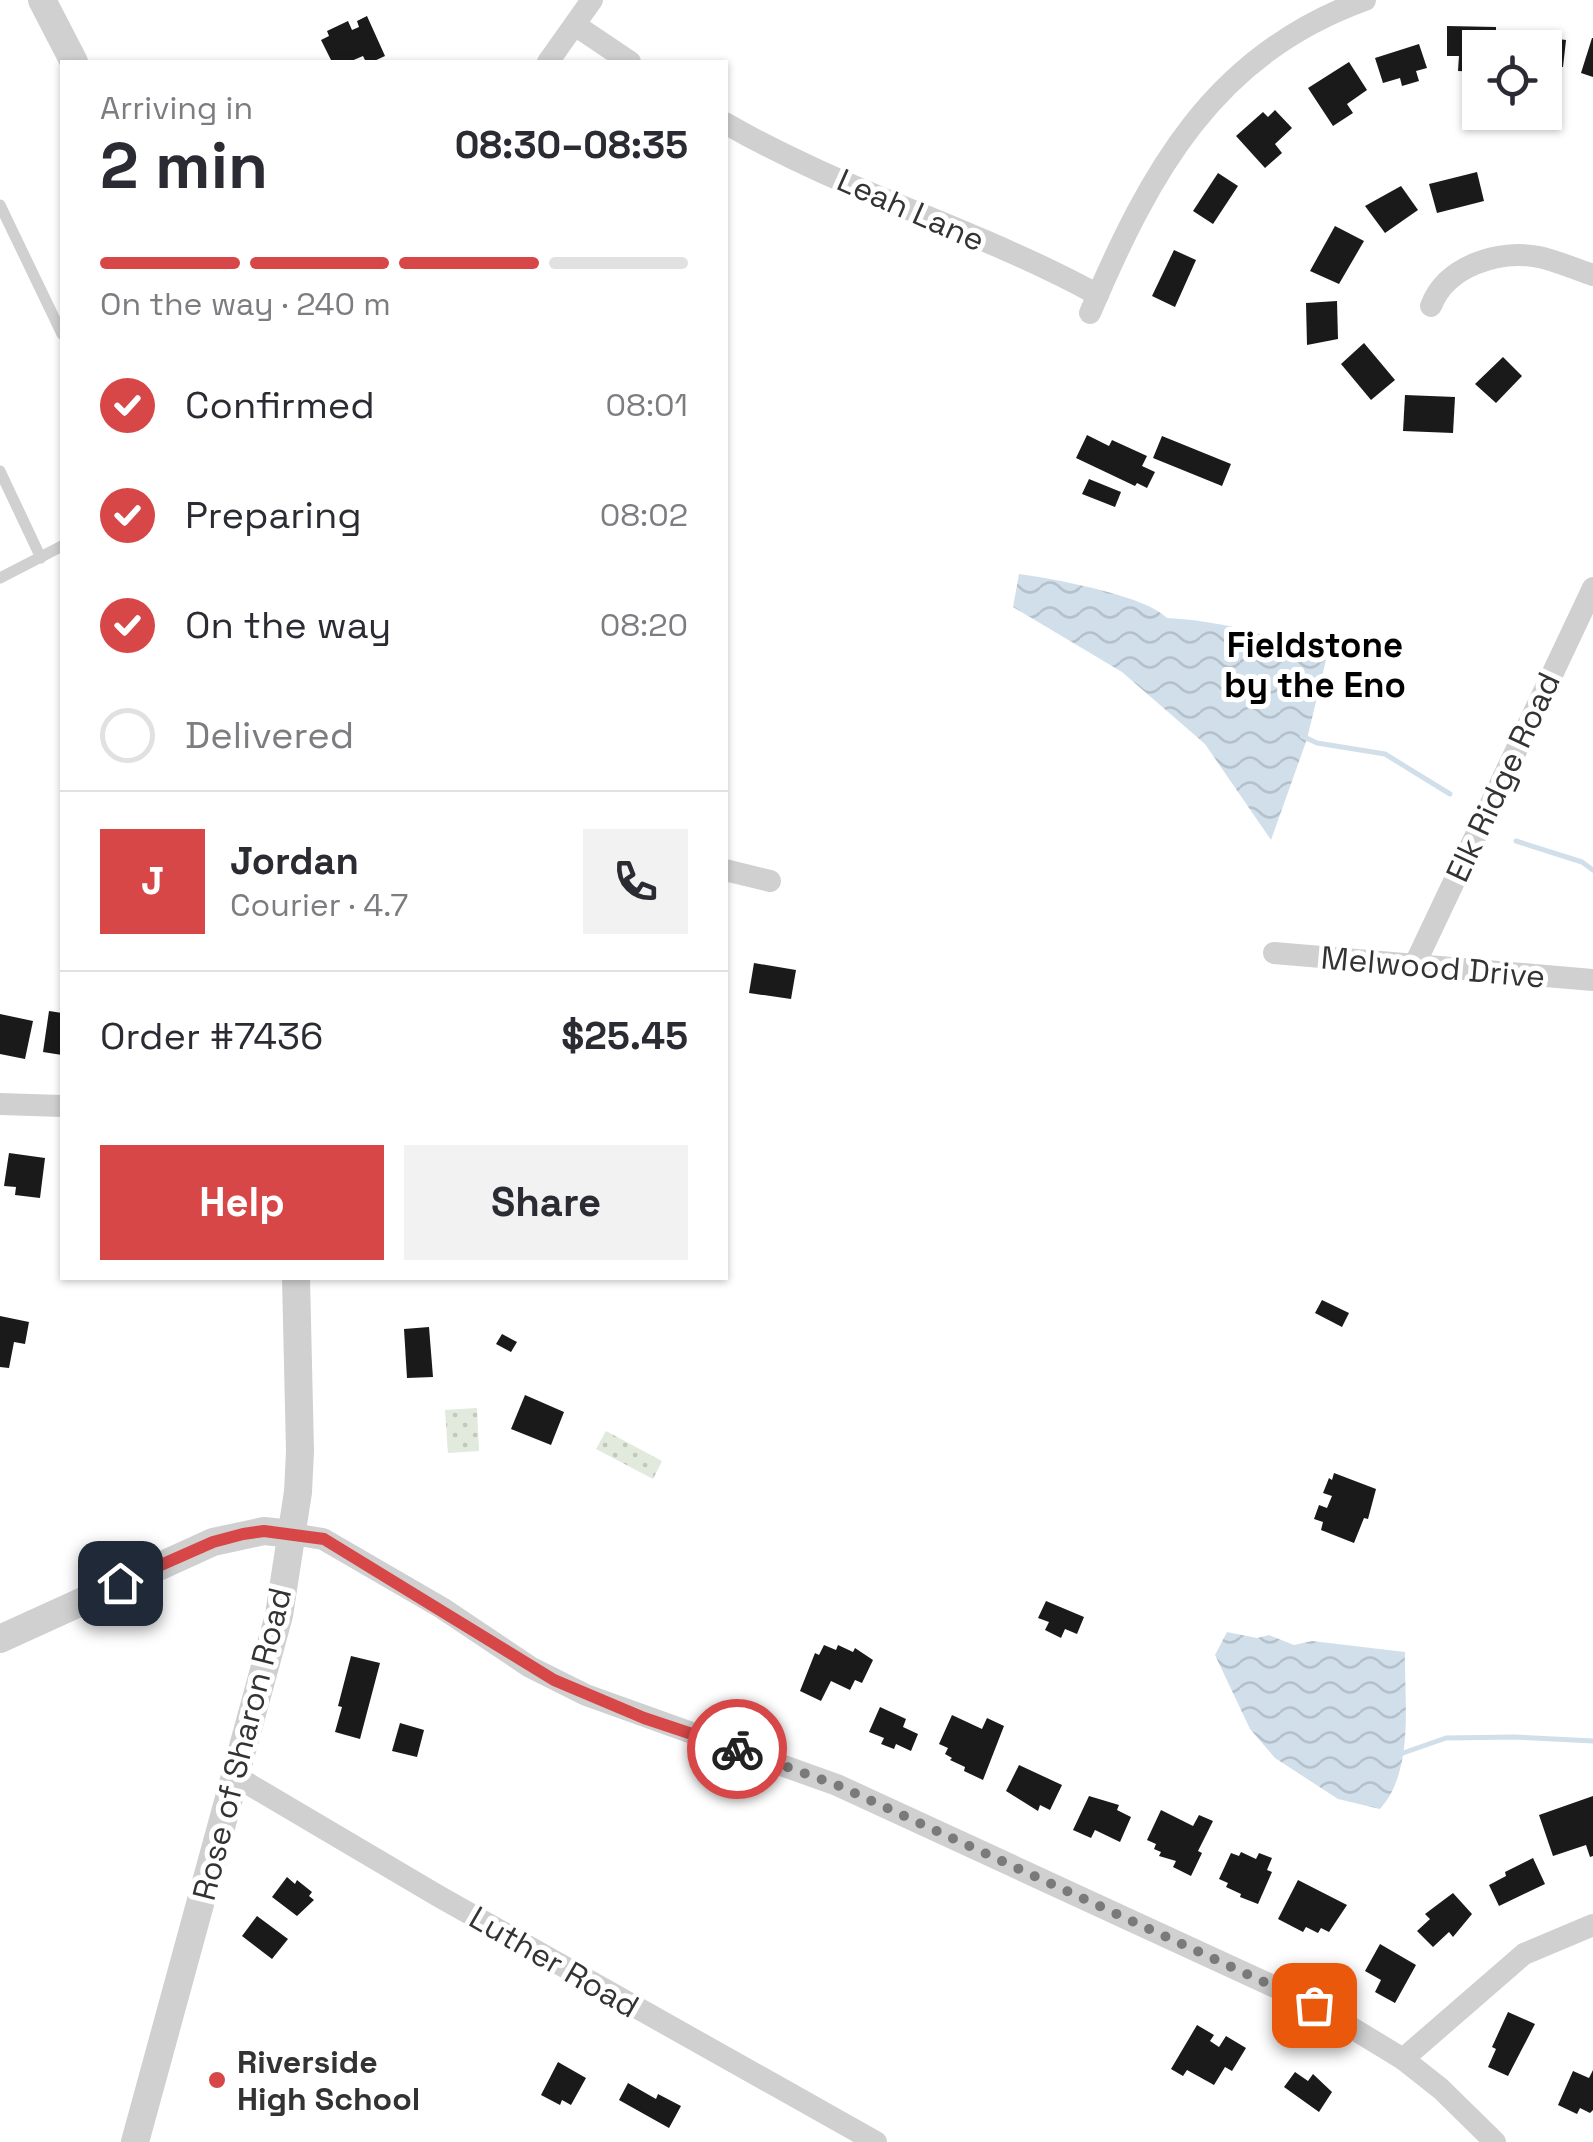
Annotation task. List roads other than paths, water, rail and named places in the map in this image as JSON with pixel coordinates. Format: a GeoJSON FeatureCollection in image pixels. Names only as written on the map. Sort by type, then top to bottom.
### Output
{"type":"FeatureCollection","features":[{"type":"Feature","properties":{"kind":"street"},"geometry":{"type":"LineString","coordinates":[[42,0],[73,60]]}},
{"type":"Feature","properties":{"kind":"street"},"geometry":{"type":"LineString","coordinates":[[549,60],[592,0]]}},
{"type":"Feature","properties":{"kind":"street","name":"Leah Lane"},"geometry":{"type":"LineString","coordinates":[[728,126],[788,158],[882,196],[1094,304],[1134,216],[1165,160],[1212,101],[1281,41],[1308,24],[1366,0]]}},
{"type":"Feature","properties":{"kind":"street"},"geometry":{"type":"LineString","coordinates":[[575,25],[627,60]]}},
{"type":"Feature","properties":{"kind":"street"},"geometry":{"type":"LineString","coordinates":[[1431,306],[1436,292],[1466,266],[1512,255],[1538,257],[1593,275]]}},
{"type":"Feature","properties":{"kind":"street","name":"Elk Ridge Road"},"geometry":{"type":"LineString","coordinates":[[1414,966],[1590,600]]}},
{"type":"Feature","properties":{"kind":"street"},"geometry":{"type":"LineString","coordinates":[[728,871],[770,881]]}},
{"type":"Feature","properties":{"kind":"street","name":"Melwood Drive"},"geometry":{"type":"LineString","coordinates":[[1274,954],[1593,980]]}},
{"type":"Feature","properties":{"kind":"street"},"geometry":{"type":"LineString","coordinates":[[0,1104],[60,1106]]}},
{"type":"Feature","properties":{"kind":"street","name":"Rose of Sharon Road"},"geometry":{"type":"LineString","coordinates":[[135,2142],[279,1614],[298,1492],[301,1401],[296,1280]]}},
{"type":"Feature","properties":{"kind":"street"},"geometry":{"type":"LineString","coordinates":[[0,1639],[213,1542],[264,1531],[324,1539],[554,1680],[644,1718],[837,1785],[1299,1998],[1404,2059],[1441,2089],[1494,2142]]}},
{"type":"Feature","properties":{"kind":"street","name":"Luther Road"},"geometry":{"type":"LineString","coordinates":[[236,1776],[440,1897],[876,2142]]}},
{"type":"Feature","properties":{"kind":"street"},"geometry":{"type":"LineString","coordinates":[[1404,2059],[1524,1954],[1593,1925]]}},
{"type":"Feature","properties":{"kind":"lane"},"geometry":{"type":"LineString","coordinates":[[0,205],[60,329]]}},
{"type":"Feature","properties":{"kind":"lane"},"geometry":{"type":"LineString","coordinates":[[48,302],[60,297]]}},
{"type":"Feature","properties":{"kind":"lane"},"geometry":{"type":"LineString","coordinates":[[0,472],[41,558]]}},
{"type":"Feature","properties":{"kind":"lane"},"geometry":{"type":"LineString","coordinates":[[0,578],[60,547]]}},
{"type":"Feature","properties":{"kind":"water"},"geometry":{"type":"Polygon","coordinates":[[[1019,574],[1120,595],[1167,618],[1249,631],[1326,660],[1307,739],[1271,840],[1205,744],[1122,672],[1013,607],[1019,574]]]}},
{"type":"Feature","properties":{"kind":"water"},"geometry":{"type":"Polygon","coordinates":[[[1227,1632],[1257,1638],[1269,1635],[1294,1645],[1312,1641],[1405,1652],[1403,1755],[1399,1775],[1380,1809],[1338,1799],[1275,1758],[1250,1729],[1215,1655],[1227,1632]]]}},
{"type":"Feature","properties":{"kind":"waterway"},"geometry":{"type":"LineString","coordinates":[[1302,736],[1317,743],[1385,754],[1450,794]]}},
{"type":"Feature","properties":{"kind":"waterway"},"geometry":{"type":"LineString","coordinates":[[1516,841],[1582,862],[1593,870]]}},
{"type":"Feature","properties":{"kind":"waterway"},"geometry":{"type":"LineString","coordinates":[[1399,1751],[1446,1738],[1593,1741]]}},
{"type":"Feature","properties":{"kind":"place","name":"Riverside High School"},"geometry":{"type":"Point","coordinates":[217,2080]}},
{"type":"Feature","properties":{"kind":"district","name":"Fieldstone by the Eno"},"geometry":{"type":"Point","coordinates":[1315,665]}}]}
